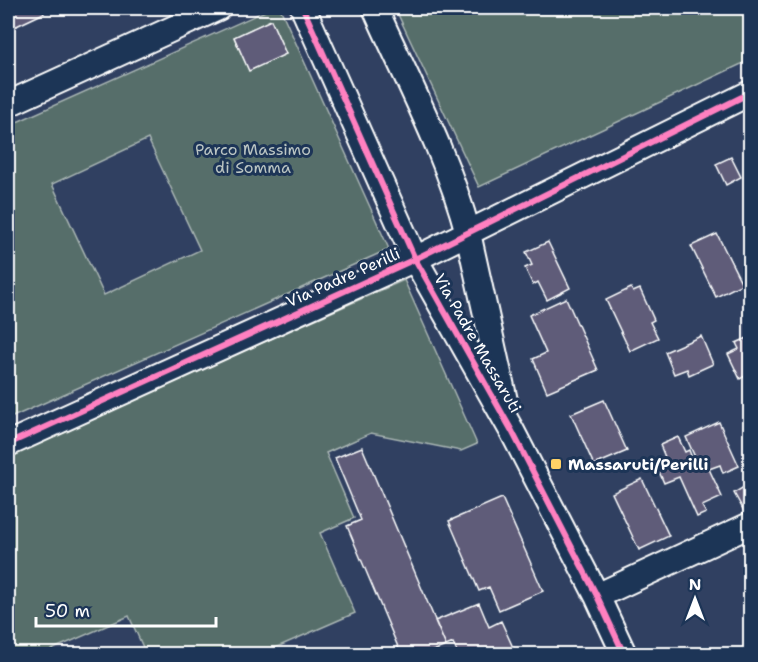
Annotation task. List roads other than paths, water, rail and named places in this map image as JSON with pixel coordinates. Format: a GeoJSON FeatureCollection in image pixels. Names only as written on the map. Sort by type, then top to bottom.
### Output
{"type":"FeatureCollection","features":[{"type":"Feature","properties":{"kind":"street"},"geometry":{"type":"LineString","coordinates":[[8,104],[218,8]]}},
{"type":"Feature","properties":{"kind":"street","name":"Via Padre Massaruti"},"geometry":{"type":"LineString","coordinates":[[303,8],[415,259],[512,431],[597,596],[624,654]]}},
{"type":"Feature","properties":{"kind":"street","name":"Via Padre Massaruti"},"geometry":{"type":"LineString","coordinates":[[375,8],[443,160],[468,233],[512,431]]}},
{"type":"Feature","properties":{"kind":"street","name":"Via Padre Perilli"},"geometry":{"type":"LineString","coordinates":[[8,444],[415,259],[750,93]]}},
{"type":"Feature","properties":{"kind":"street"},"geometry":{"type":"LineString","coordinates":[[597,596],[750,525]]}},
{"type":"Feature","properties":{"kind":"place","name":"Massaruti/Perilli"},"geometry":{"type":"Point","coordinates":[556,464]}},
{"type":"Feature","properties":{"kind":"park label","name":"Parco Massimo di Somma"},"geometry":{"type":"Point","coordinates":[253,158]}}]}
